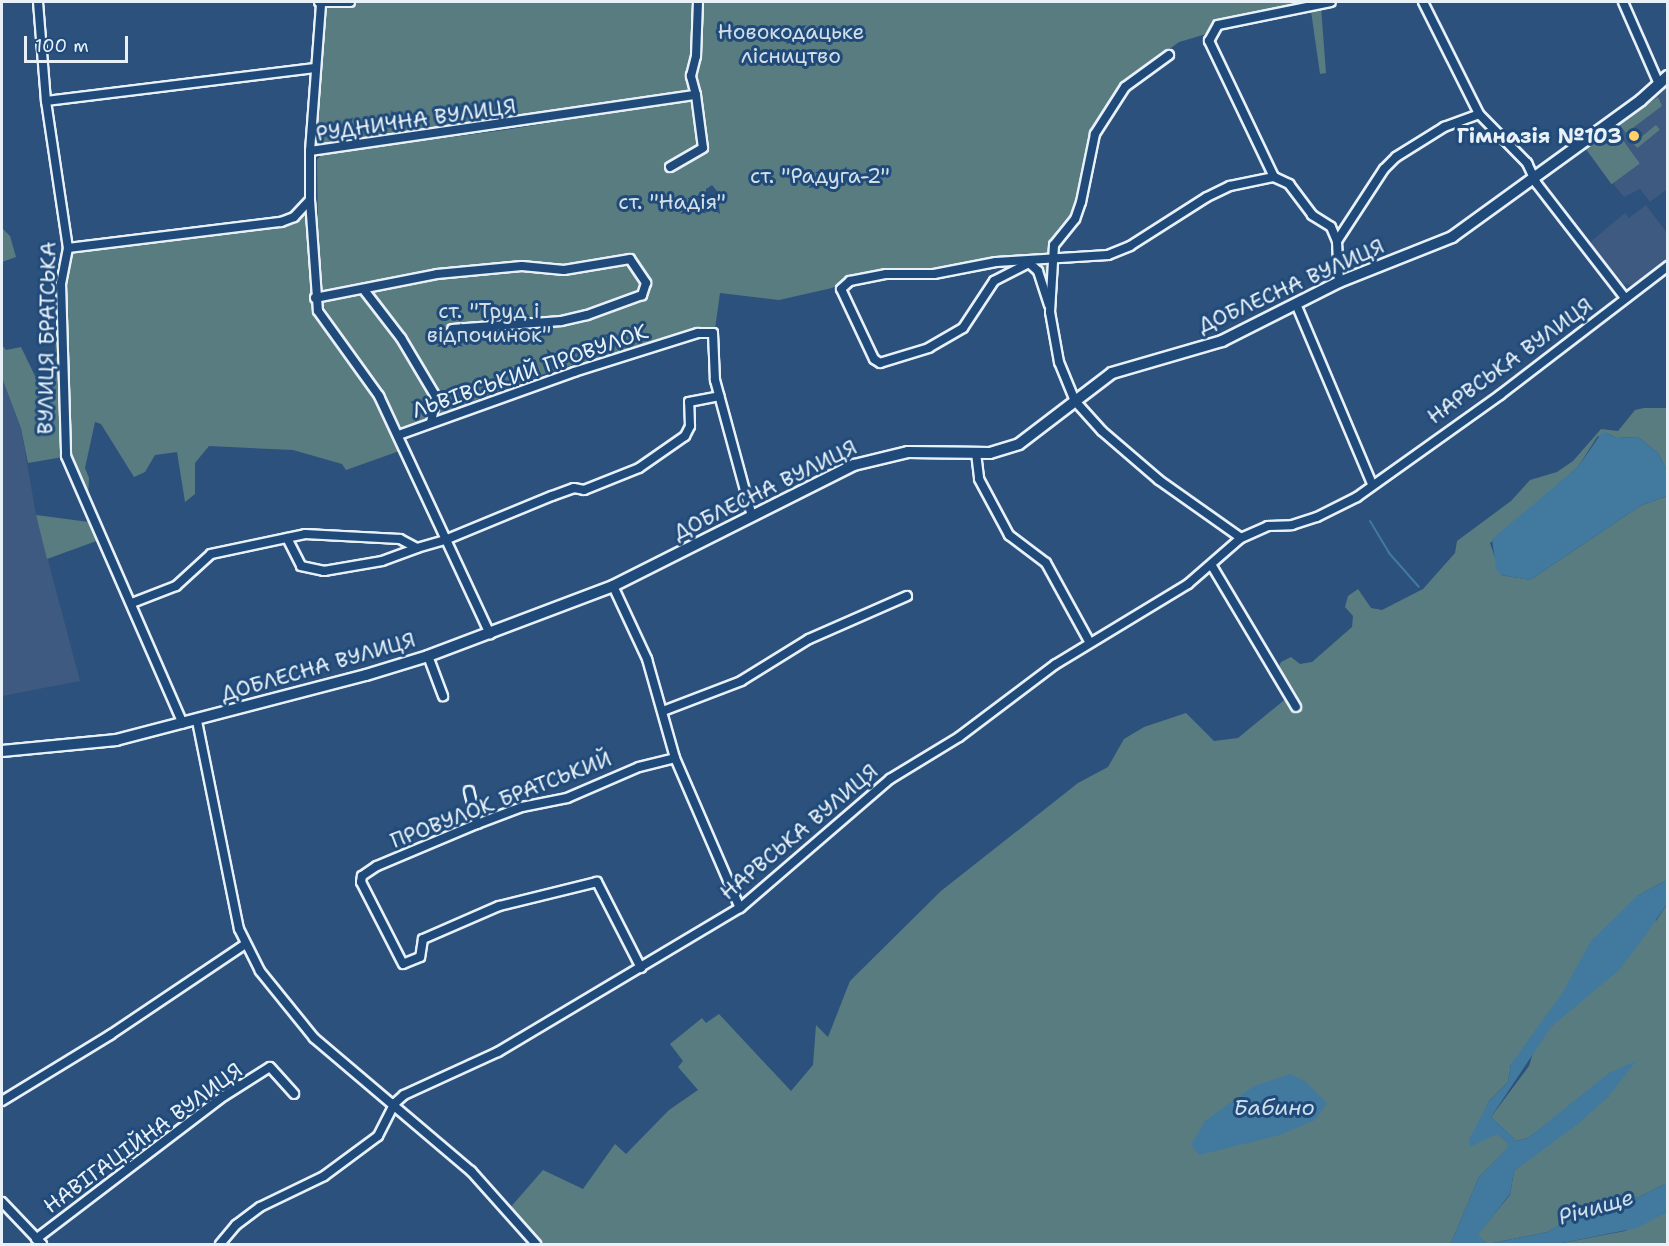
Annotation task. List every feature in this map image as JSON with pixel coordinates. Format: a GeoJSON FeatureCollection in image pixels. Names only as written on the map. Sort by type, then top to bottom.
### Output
{"type":"FeatureCollection","features":[{"type":"Feature","properties":{"kind":"street","name":"ВУЛИЦЯ БРАТСЬКА"},"geometry":{"type":"LineString","coordinates":[[38,2],[46,101],[68,248],[61,283],[62,436],[66,456],[93,523],[132,603],[183,724]]}},
{"type":"Feature","properties":{"kind":"street"},"geometry":{"type":"LineString","coordinates":[[310,151],[320,2],[350,2]]}},
{"type":"Feature","properties":{"kind":"street"},"geometry":{"type":"LineString","coordinates":[[670,167],[703,148],[696,95],[691,76],[698,2]]}},
{"type":"Feature","properties":{"kind":"street"},"geometry":{"type":"LineString","coordinates":[[1274,177],[1209,41],[1218,25],[1331,2]]}},
{"type":"Feature","properties":{"kind":"street"},"geometry":{"type":"LineString","coordinates":[[1423,2],[1479,114],[1527,163],[1533,175],[1625,298]]}},
{"type":"Feature","properties":{"kind":"street"},"geometry":{"type":"LineString","coordinates":[[1623,2],[1659,84]]}},
{"type":"Feature","properties":{"kind":"street"},"geometry":{"type":"LineString","coordinates":[[1049,305],[1056,239],[1075,219],[1081,202],[1095,134],[1125,87],[1169,55]]}},
{"type":"Feature","properties":{"kind":"street"},"geometry":{"type":"LineString","coordinates":[[46,101],[315,68]]}},
{"type":"Feature","properties":{"kind":"street","name":"ДОБЛЕСНА ВУЛИЦЯ"},"geometry":{"type":"LineString","coordinates":[[2,751],[116,740],[197,721],[428,656],[613,586],[835,474],[881,458],[933,451],[976,453],[1019,444],[1112,373],[1222,341],[1339,282],[1452,237],[1668,76]]}},
{"type":"Feature","properties":{"kind":"street","name":"РУДНИЧНА ВУЛИЦЯ"},"geometry":{"type":"LineString","coordinates":[[315,298],[310,151],[696,95]]}},
{"type":"Feature","properties":{"kind":"street"},"geometry":{"type":"LineString","coordinates":[[1337,241],[1370,187],[1396,157],[1444,127],[1479,114]]}},
{"type":"Feature","properties":{"kind":"street"},"geometry":{"type":"LineString","coordinates":[[1240,538],[1159,480],[1102,431],[1075,401],[1059,362],[1049,305],[1038,271],[1029,263],[996,262],[934,274],[886,274],[850,281],[841,289],[874,359],[885,363],[929,348],[963,328],[994,281],[1029,263],[1054,257],[1097,257],[1116,252],[1208,196],[1230,186],[1274,177],[1289,184],[1312,214],[1331,228],[1337,241],[1339,282]]}},
{"type":"Feature","properties":{"kind":"street"},"geometry":{"type":"LineString","coordinates":[[68,248],[281,222],[294,217],[310,200]]}},
{"type":"Feature","properties":{"kind":"street"},"geometry":{"type":"LineString","coordinates":[[399,435],[380,396],[318,311],[315,298],[437,274],[522,266],[564,270],[630,259],[637,264],[646,283],[642,295],[587,315],[561,321],[452,329]]}},
{"type":"Feature","properties":{"kind":"street","name":"НАРВСЬКА ВУЛИЦЯ"},"geometry":{"type":"LineString","coordinates":[[395,1103],[498,1052],[740,908],[890,779],[959,737],[1090,643],[1212,566],[1240,538],[1268,526],[1292,525],[1317,517],[1357,497],[1372,484],[1500,395],[1668,266]]}},
{"type":"Feature","properties":{"kind":"street"},"geometry":{"type":"LineString","coordinates":[[364,290],[401,338],[432,390],[435,408],[431,423]]}},
{"type":"Feature","properties":{"kind":"street"},"geometry":{"type":"LineString","coordinates":[[1296,304],[1372,484]]}},
{"type":"Feature","properties":{"kind":"street","name":"ЛЬВІВСЬКИЙ ПРОВУЛОК"},"geometry":{"type":"LineString","coordinates":[[490,634],[399,435],[574,372],[698,333],[713,333],[719,396]]}},
{"type":"Feature","properties":{"kind":"street"},"geometry":{"type":"LineString","coordinates":[[287,538],[301,566],[324,571],[382,561],[448,538],[574,488],[584,490],[639,468],[685,436],[690,426],[688,402],[719,396],[752,516]]}},
{"type":"Feature","properties":{"kind":"street"},"geometry":{"type":"LineString","coordinates":[[976,453],[979,479],[1009,535],[1046,563],[1090,643]]}},
{"type":"Feature","properties":{"kind":"street"},"geometry":{"type":"LineString","coordinates":[[132,603],[176,586],[211,554],[305,534],[386,537],[400,539],[417,548]]}},
{"type":"Feature","properties":{"kind":"street"},"geometry":{"type":"LineString","coordinates":[[1212,566],[1296,708]]}},
{"type":"Feature","properties":{"kind":"street"},"geometry":{"type":"LineString","coordinates":[[613,586],[647,659],[675,758],[740,908]]}},
{"type":"Feature","properties":{"kind":"street"},"geometry":{"type":"LineString","coordinates":[[663,711],[741,681],[809,639],[908,596]]}},
{"type":"Feature","properties":{"kind":"street"},"geometry":{"type":"LineString","coordinates":[[428,656],[443,696]]}},
{"type":"Feature","properties":{"kind":"street"},"geometry":{"type":"LineString","coordinates":[[197,721],[244,945],[280,999],[314,1038],[395,1103],[471,1171],[536,1245]]}},
{"type":"Feature","properties":{"kind":"street","name":"ПРОВУЛОК БРАТСЬКИЙ"},"geometry":{"type":"LineString","coordinates":[[641,968],[625,943],[601,885],[593,881],[499,906],[423,939],[420,957],[403,964],[363,887],[362,876],[477,824],[522,807],[567,798],[639,766],[675,758]]}},
{"type":"Feature","properties":{"kind":"street"},"geometry":{"type":"LineString","coordinates":[[469,791],[477,824]]}},
{"type":"Feature","properties":{"kind":"street"},"geometry":{"type":"LineString","coordinates":[[2,1101],[110,1035],[244,945]]}},
{"type":"Feature","properties":{"kind":"street","name":"НАВІГАЦІЙНА ВУЛИЦЯ"},"geometry":{"type":"LineString","coordinates":[[39,1242],[215,1103],[270,1067],[294,1094]]}},
{"type":"Feature","properties":{"kind":"street"},"geometry":{"type":"LineString","coordinates":[[220,1245],[236,1225],[260,1207],[324,1176],[378,1136],[395,1103]]}},
{"type":"Feature","properties":{"kind":"street"},"geometry":{"type":"LineString","coordinates":[[2,1202],[39,1242]]}},
{"type":"Feature","properties":{"kind":"shaded area","name":"Гімназія №103"},"geometry":{"type":"Polygon","coordinates":[[[1667,88],[1667,189],[1650,202],[1640,189],[1624,197],[1584,148],[1667,88]]]}},
{"type":"Feature","properties":{"kind":"shaded area"},"geometry":{"type":"Polygon","coordinates":[[[1646,205],[1667,233],[1667,259],[1633,285],[1619,284],[1589,243],[1625,213],[1629,218],[1646,205]]]}},
{"type":"Feature","properties":{"kind":"shaded area"},"geometry":{"type":"Polygon","coordinates":[[[2,378],[21,428],[36,515],[80,681],[2,696],[2,378]]]}},
{"type":"Feature","properties":{"kind":"green space"},"geometry":{"type":"Polygon","coordinates":[[[366,2],[1316,2],[1179,42],[1122,84],[1092,133],[1078,205],[1057,230],[1050,244],[1050,283],[1045,284],[1030,260],[990,257],[983,263],[933,273],[902,270],[850,280],[832,288],[779,300],[720,293],[715,329],[677,339],[672,335],[549,372],[402,428],[321,302],[450,276],[529,269],[546,274],[570,272],[530,264],[319,294],[317,160],[322,154],[505,130],[692,99],[353,145],[316,144],[323,15],[328,6],[366,2]],[[712,185],[706,189],[705,204],[720,214],[717,191],[712,185]]]}},
{"type":"Feature","properties":{"kind":"green space"},"geometry":{"type":"Polygon","coordinates":[[[1321,7],[1326,73],[1320,74],[1311,11],[1321,7]]]}},
{"type":"Feature","properties":{"kind":"green space"},"geometry":{"type":"Polygon","coordinates":[[[1658,97],[1662,106],[1626,133],[1619,124],[1658,97]]]}},
{"type":"Feature","properties":{"kind":"green space"},"geometry":{"type":"Polygon","coordinates":[[[1656,125],[1660,130],[1637,148],[1633,143],[1656,125]]]}},
{"type":"Feature","properties":{"kind":"green space"},"geometry":{"type":"Polygon","coordinates":[[[1614,128],[1640,164],[1612,184],[1586,149],[1614,128]]]}},
{"type":"Feature","properties":{"kind":"green space"},"geometry":{"type":"Polygon","coordinates":[[[309,207],[310,283],[316,314],[355,363],[405,449],[346,470],[342,464],[293,450],[209,446],[195,463],[195,494],[185,502],[177,452],[155,455],[145,472],[134,477],[101,424],[95,422],[85,468],[89,478],[88,498],[103,530],[102,539],[47,559],[36,515],[89,522],[63,457],[28,463],[21,428],[2,378],[2,345],[6,350],[21,347],[35,376],[55,374],[57,285],[66,279],[71,252],[281,224],[295,221],[309,207]]]}},
{"type":"Feature","properties":{"kind":"green space"},"geometry":{"type":"Polygon","coordinates":[[[2,228],[10,236],[16,257],[2,262],[2,228]]]}},
{"type":"Feature","properties":{"kind":"green space"},"geometry":{"type":"Polygon","coordinates":[[[1667,408],[1667,471],[1658,453],[1638,437],[1616,438],[1607,433],[1597,437],[1578,467],[1490,543],[1501,575],[1530,580],[1640,506],[1667,496],[1667,880],[1637,896],[1656,921],[1667,904],[1667,1183],[1639,1197],[1604,1201],[1547,1232],[1488,1244],[1477,1235],[1510,1195],[1514,1171],[1609,1096],[1580,1098],[1528,1138],[1516,1141],[1491,1117],[1529,1066],[1535,1046],[1511,1064],[1508,1082],[1489,1101],[1481,1119],[1507,1142],[1507,1149],[1479,1177],[1451,1243],[533,1244],[509,1209],[543,1170],[583,1189],[615,1144],[626,1154],[669,1110],[698,1090],[678,1067],[683,1061],[670,1044],[702,1018],[706,1023],[719,1014],[791,1091],[813,1065],[816,1025],[828,1037],[850,981],[941,891],[1078,783],[1108,767],[1124,739],[1144,727],[1186,713],[1214,741],[1238,738],[1288,697],[1276,673],[1281,662],[1291,657],[1300,664],[1312,662],[1352,627],[1353,616],[1345,607],[1348,596],[1358,589],[1371,608],[1382,610],[1423,589],[1455,553],[1457,541],[1511,501],[1530,480],[1557,472],[1573,461],[1601,429],[1618,431],[1635,410],[1667,408]]]}},
{"type":"Feature","properties":{"kind":"green space"},"geometry":{"type":"Polygon","coordinates":[[[1667,1212],[1667,1244],[1557,1244],[1625,1231],[1667,1212]]]}},
{"type":"Feature","properties":{"kind":"water"},"geometry":{"type":"Polygon","coordinates":[[[1603,431],[1616,438],[1638,437],[1658,453],[1667,471],[1667,496],[1640,506],[1530,580],[1501,575],[1496,568],[1492,539],[1578,467],[1603,431]]]}},
{"type":"Feature","properties":{"kind":"water"},"geometry":{"type":"Polygon","coordinates":[[[1667,880],[1667,904],[1637,947],[1618,971],[1551,1027],[1491,1117],[1516,1141],[1528,1138],[1609,1073],[1636,1061],[1609,1096],[1578,1124],[1514,1171],[1510,1194],[1478,1235],[1488,1244],[1437,1244],[1451,1243],[1479,1177],[1507,1148],[1507,1142],[1497,1134],[1470,1147],[1469,1140],[1489,1101],[1508,1082],[1511,1064],[1561,995],[1591,941],[1637,896],[1667,880]]]}},
{"type":"Feature","properties":{"kind":"water","name":"Бабино"},"geometry":{"type":"Polygon","coordinates":[[[1290,1074],[1306,1082],[1327,1103],[1315,1120],[1280,1135],[1199,1155],[1191,1145],[1205,1121],[1254,1086],[1290,1074]]]}},
{"type":"Feature","properties":{"kind":"water","name":"Річище"},"geometry":{"type":"Polygon","coordinates":[[[1667,1183],[1667,1212],[1637,1228],[1557,1244],[1488,1244],[1547,1232],[1604,1201],[1639,1197],[1667,1183]]]}},
{"type":"Feature","properties":{"kind":"waterway"},"geometry":{"type":"LineString","coordinates":[[1370,521],[1389,553],[1419,587]]}},
{"type":"Feature","properties":{"kind":"place","name":"Гімназія №103"},"geometry":{"type":"Point","coordinates":[1634,136]}},
{"type":"Feature","properties":{"kind":"park label","name":"Новокодацьке лісництво"},"geometry":{"type":"Point","coordinates":[791,44]}},
{"type":"Feature","properties":{"kind":"park label","name":"ст. \"Радуга-2\""},"geometry":{"type":"Point","coordinates":[820,176]}},
{"type":"Feature","properties":{"kind":"park label","name":"ст. \"Надія\""},"geometry":{"type":"Point","coordinates":[672,202]}},
{"type":"Feature","properties":{"kind":"park label","name":"ст. \"Труд і відпочинок\""},"geometry":{"type":"Point","coordinates":[489,323]}}]}
